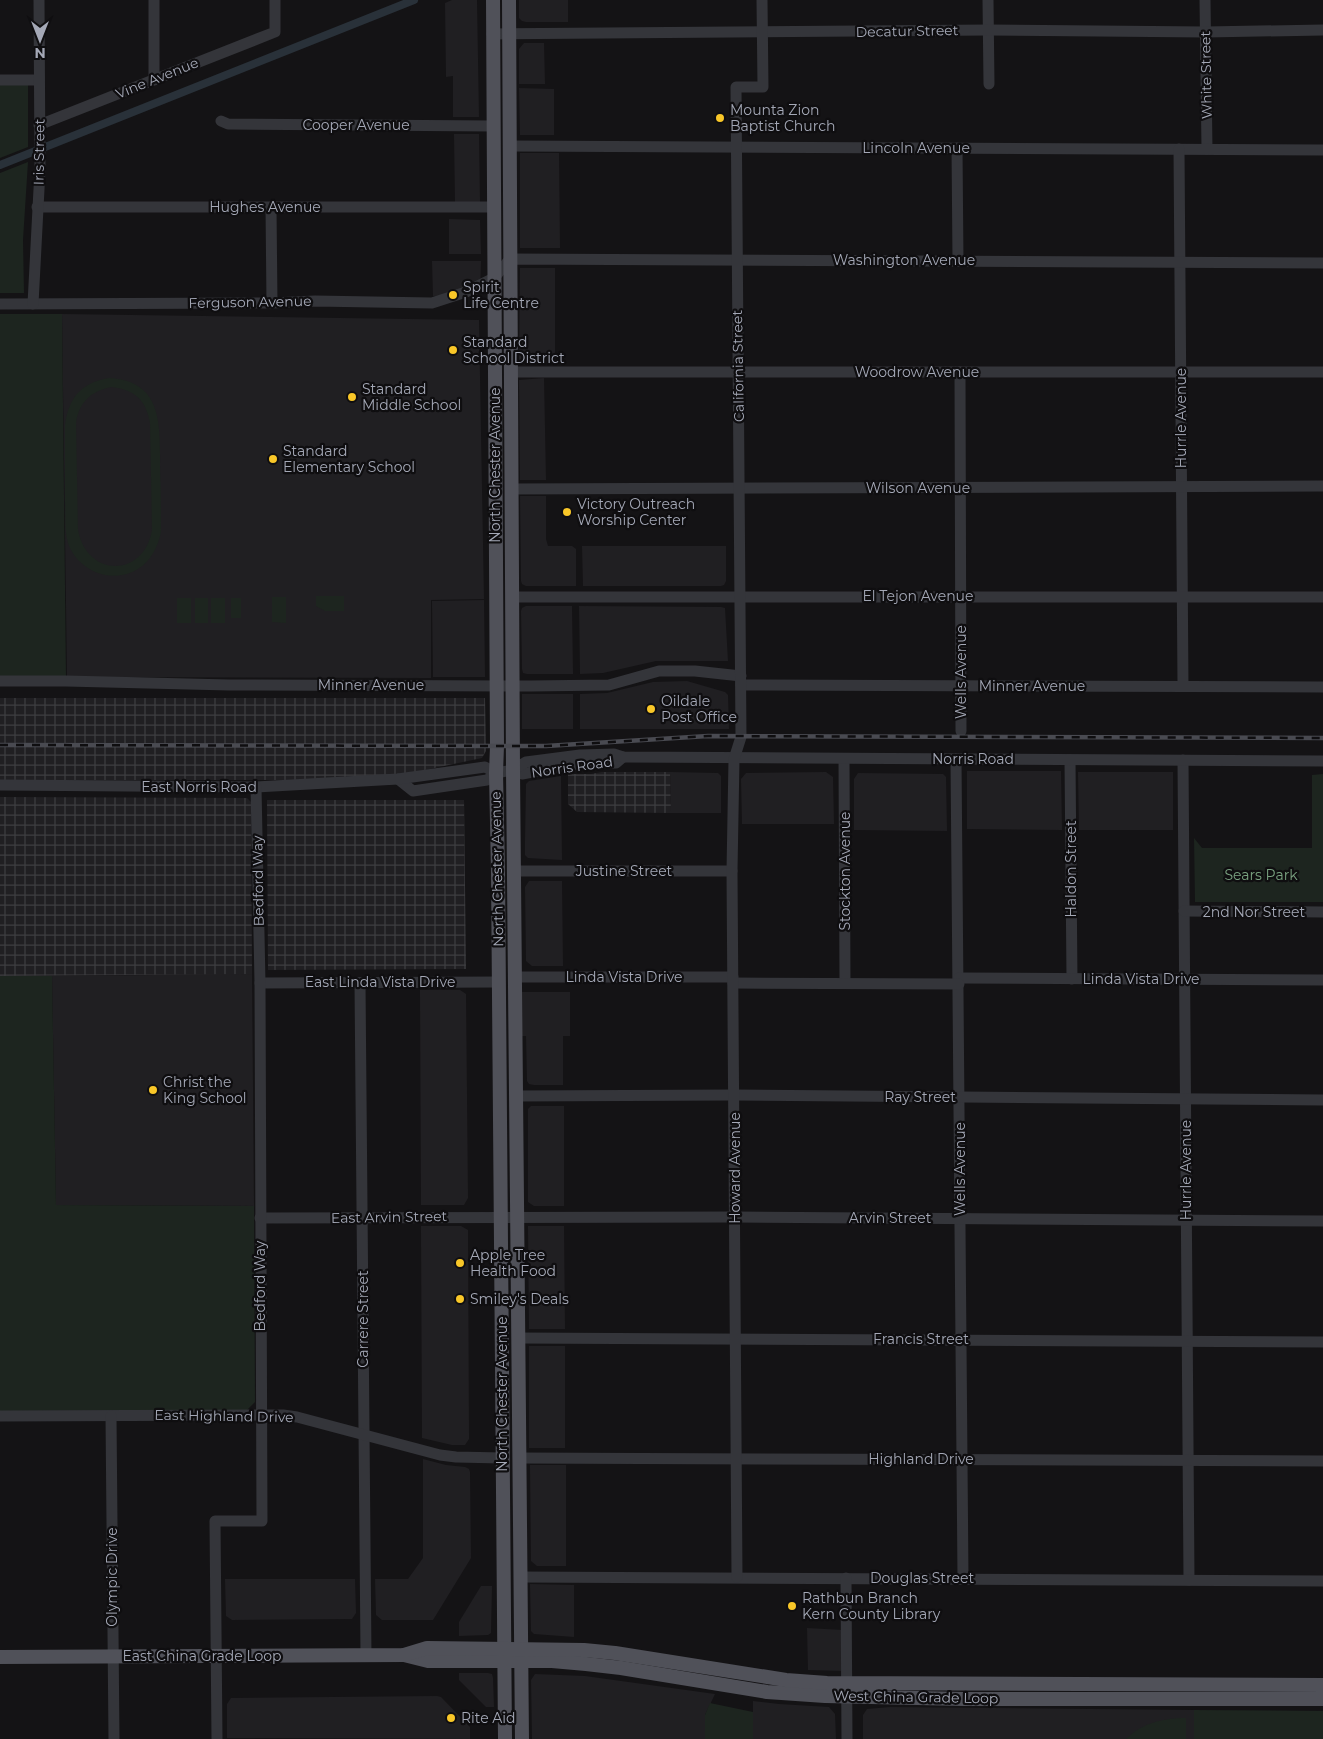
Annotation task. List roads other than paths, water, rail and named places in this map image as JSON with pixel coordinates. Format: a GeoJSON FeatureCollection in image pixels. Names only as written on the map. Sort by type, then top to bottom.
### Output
{"type":"FeatureCollection","features":[{"type":"Feature","properties":{"kind":"main road","name":"North Chester Avenue"},"geometry":{"type":"LineString","coordinates":[[493,0],[492,126],[502,1458],[512,1655],[522,1739]]}},
{"type":"Feature","properties":{"kind":"main road","name":"North Chester Avenue"},"geometry":{"type":"LineString","coordinates":[[505,1739],[520,1577],[513,770],[510,0]]}},
{"type":"Feature","properties":{"kind":"main road"},"geometry":{"type":"LineString","coordinates":[[492,126],[498,128],[502,135],[510,161]]}},
{"type":"Feature","properties":{"kind":"main road"},"geometry":{"type":"LineString","coordinates":[[499,982],[507,985],[516,1011]]}},
{"type":"Feature","properties":{"kind":"main road"},"geometry":{"type":"LineString","coordinates":[[502,1422],[514,1454],[519,1458]]}},
{"type":"Feature","properties":{"kind":"main road","name":"East China Grade Loop"},"geometry":{"type":"LineString","coordinates":[[0,1657],[366,1655],[404,1654],[427,1648],[512,1655]]}},
{"type":"Feature","properties":{"kind":"main road","name":"West China Grade Loop"},"geometry":{"type":"LineString","coordinates":[[512,1655],[552,1661],[715,1677],[767,1692],[995,1684],[1323,1685]]}},
{"type":"Feature","properties":{"kind":"main road"},"geometry":{"type":"LineString","coordinates":[[1068,1699],[1069,1694],[1072,1692],[1092,1692],[1105,1683]]}},
{"type":"Feature","properties":{"kind":"main road"},"geometry":{"type":"LineString","coordinates":[[963,1699],[963,1694],[966,1691],[984,1691],[995,1684]]}},
{"type":"Feature","properties":{"kind":"main road","name":"West China Grade Loop"},"geometry":{"type":"LineString","coordinates":[[847,1690],[963,1699],[1323,1700]]}},
{"type":"Feature","properties":{"kind":"street","name":"Iris Street"},"geometry":{"type":"LineString","coordinates":[[33,304],[40,170],[40,0]]}},
{"type":"Feature","properties":{"kind":"street"},"geometry":{"type":"LineString","coordinates":[[154,0],[154,80]]}},
{"type":"Feature","properties":{"kind":"street","name":"Vine Avenue"},"geometry":{"type":"LineString","coordinates":[[40,125],[275,32],[275,0]]}},
{"type":"Feature","properties":{"kind":"street","name":"California Street"},"geometry":{"type":"LineString","coordinates":[[734,758],[740,737],[741,681],[736,87],[763,87],[762,0]]}},
{"type":"Feature","properties":{"kind":"street"},"geometry":{"type":"LineString","coordinates":[[988,0],[989,84]]}},
{"type":"Feature","properties":{"kind":"street","name":"White Street"},"geometry":{"type":"LineString","coordinates":[[1205,0],[1207,149]]}},
{"type":"Feature","properties":{"kind":"street","name":"Decatur Street"},"geometry":{"type":"LineString","coordinates":[[492,34],[989,30],[1206,32],[1323,30]]}},
{"type":"Feature","properties":{"kind":"street"},"geometry":{"type":"LineString","coordinates":[[0,80],[40,80]]}},
{"type":"Feature","properties":{"kind":"street","name":"Cooper Avenue"},"geometry":{"type":"LineString","coordinates":[[221,121],[228,124],[492,126]]}},
{"type":"Feature","properties":{"kind":"street","name":"Lincoln Avenue"},"geometry":{"type":"LineString","coordinates":[[510,146],[1323,150]]}},
{"type":"Feature","properties":{"kind":"street"},"geometry":{"type":"LineString","coordinates":[[957,148],[958,261]]}},
{"type":"Feature","properties":{"kind":"street","name":"Hurrle Avenue"},"geometry":{"type":"LineString","coordinates":[[1179,149],[1183,686]]}},
{"type":"Feature","properties":{"kind":"street","name":"Hughes Avenue"},"geometry":{"type":"LineString","coordinates":[[37,207],[493,207]]}},
{"type":"Feature","properties":{"kind":"street"},"geometry":{"type":"LineString","coordinates":[[271,207],[272,303]]}},
{"type":"Feature","properties":{"kind":"street"},"geometry":{"type":"LineString","coordinates":[[494,278],[510,259]]}},
{"type":"Feature","properties":{"kind":"street","name":"Washington Avenue"},"geometry":{"type":"LineString","coordinates":[[510,259],[1323,263]]}},
{"type":"Feature","properties":{"kind":"street","name":"Ferguson Avenue"},"geometry":{"type":"LineString","coordinates":[[0,304],[272,303],[315,301],[432,303],[466,292],[494,278]]}},
{"type":"Feature","properties":{"kind":"street","name":"Woodrow Avenue"},"geometry":{"type":"LineString","coordinates":[[511,372],[1323,372]]}},
{"type":"Feature","properties":{"kind":"street","name":"Wells Avenue"},"geometry":{"type":"LineString","coordinates":[[960,372],[961,731]]}},
{"type":"Feature","properties":{"kind":"street","name":"Wilson Avenue"},"geometry":{"type":"LineString","coordinates":[[512,489],[1323,486]]}},
{"type":"Feature","properties":{"kind":"street","name":"El Tejon Avenue"},"geometry":{"type":"LineString","coordinates":[[513,596],[1323,598]]}},
{"type":"Feature","properties":{"kind":"street","name":"Minner Avenue"},"geometry":{"type":"LineString","coordinates":[[0,681],[229,685],[609,685],[659,672],[695,671],[741,681],[961,686],[1323,687]]}},
{"type":"Feature","properties":{"kind":"street","name":"Norris Road"},"geometry":{"type":"LineString","coordinates":[[513,770],[526,762],[580,755],[614,754],[623,757],[1323,761]]}},
{"type":"Feature","properties":{"kind":"street","name":"Howard Avenue"},"geometry":{"type":"LineString","coordinates":[[734,758],[732,871],[737,1577]]}},
{"type":"Feature","properties":{"kind":"street","name":"Stockton Avenue"},"geometry":{"type":"LineString","coordinates":[[844,759],[845,983]]}},
{"type":"Feature","properties":{"kind":"street","name":"Wells Avenue"},"geometry":{"type":"LineString","coordinates":[[956,759],[963,1579]]}},
{"type":"Feature","properties":{"kind":"street","name":"Haldon Street"},"geometry":{"type":"LineString","coordinates":[[1070,760],[1072,979]]}},
{"type":"Feature","properties":{"kind":"street","name":"Hurrle Avenue"},"geometry":{"type":"LineString","coordinates":[[1183,760],[1189,1580]]}},
{"type":"Feature","properties":{"kind":"street","name":"East Norris Road"},"geometry":{"type":"LineString","coordinates":[[0,785],[256,787],[398,779],[485,767],[496,773],[513,770]]}},
{"type":"Feature","properties":{"kind":"street","name":"Bedford Way"},"geometry":{"type":"LineString","coordinates":[[217,1739],[215,1521],[262,1521],[260,983],[256,787]]}},
{"type":"Feature","properties":{"kind":"street","name":"Justine Street"},"geometry":{"type":"LineString","coordinates":[[515,871],[732,871]]}},
{"type":"Feature","properties":{"kind":"street","name":"2nd Nor Street"},"geometry":{"type":"LineString","coordinates":[[1184,912],[1323,912]]}},
{"type":"Feature","properties":{"kind":"street","name":"Linda Vista Drive"},"geometry":{"type":"LineString","coordinates":[[516,977],[845,983],[1072,979],[1323,980]]}},
{"type":"Feature","properties":{"kind":"street","name":"Carrere Street"},"geometry":{"type":"LineString","coordinates":[[360,982],[366,1655]]}},
{"type":"Feature","properties":{"kind":"street","name":"East Linda Vista Drive"},"geometry":{"type":"LineString","coordinates":[[260,983],[499,982]]}},
{"type":"Feature","properties":{"kind":"street","name":"Ray Street"},"geometry":{"type":"LineString","coordinates":[[517,1096],[1323,1100]]}},
{"type":"Feature","properties":{"kind":"street","name":"East Arvin Street"},"geometry":{"type":"LineString","coordinates":[[260,1218],[518,1217]]}},
{"type":"Feature","properties":{"kind":"street","name":"Arvin Street"},"geometry":{"type":"LineString","coordinates":[[518,1217],[1323,1221]]}},
{"type":"Feature","properties":{"kind":"street","name":"Francis Street"},"geometry":{"type":"LineString","coordinates":[[518,1338],[1323,1342]]}},
{"type":"Feature","properties":{"kind":"street","name":"East Highland Drive"},"geometry":{"type":"LineString","coordinates":[[0,1416],[261,1415],[297,1417],[440,1455],[502,1458]]}},
{"type":"Feature","properties":{"kind":"street","name":"Olympic Drive"},"geometry":{"type":"LineString","coordinates":[[111,1416],[114,1739]]}},
{"type":"Feature","properties":{"kind":"street","name":"Highland Drive"},"geometry":{"type":"LineString","coordinates":[[519,1458],[1323,1461]]}},
{"type":"Feature","properties":{"kind":"street","name":"Douglas Street"},"geometry":{"type":"LineString","coordinates":[[520,1577],[1323,1581]]}},
{"type":"Feature","properties":{"kind":"street"},"geometry":{"type":"LineString","coordinates":[[846,1578],[847,1739]]}},
{"type":"Feature","properties":{"kind":"waterway"},"geometry":{"type":"LineString","coordinates":[[0,165],[414,0]]}},
{"type":"Feature","properties":{"kind":"railway"},"geometry":{"type":"LineString","coordinates":[[0,745],[546,746],[708,736],[1323,738]]}},
{"type":"Feature","properties":{"kind":"place","name":"Mounta Zion Baptist Church"},"geometry":{"type":"Point","coordinates":[720,118]}},
{"type":"Feature","properties":{"kind":"place","name":"Spirit Life Centre"},"geometry":{"type":"Point","coordinates":[453,295]}},
{"type":"Feature","properties":{"kind":"place","name":"Standard School District"},"geometry":{"type":"Point","coordinates":[453,350]}},
{"type":"Feature","properties":{"kind":"place","name":"Standard Middle School"},"geometry":{"type":"Point","coordinates":[352,397]}},
{"type":"Feature","properties":{"kind":"place","name":"Standard Elementary School"},"geometry":{"type":"Point","coordinates":[273,459]}},
{"type":"Feature","properties":{"kind":"place","name":"Victory Outreach Worship Center"},"geometry":{"type":"Point","coordinates":[567,512]}},
{"type":"Feature","properties":{"kind":"place","name":"Oildale Post Office"},"geometry":{"type":"Point","coordinates":[651,709]}},
{"type":"Feature","properties":{"kind":"place","name":"Christ the King School"},"geometry":{"type":"Point","coordinates":[153,1090]}},
{"type":"Feature","properties":{"kind":"place","name":"Apple Tree Health Food"},"geometry":{"type":"Point","coordinates":[460,1263]}},
{"type":"Feature","properties":{"kind":"place","name":"Smiley's Deals"},"geometry":{"type":"Point","coordinates":[460,1299]}},
{"type":"Feature","properties":{"kind":"place","name":"Rathbun Branch Kern County Library"},"geometry":{"type":"Point","coordinates":[792,1606]}},
{"type":"Feature","properties":{"kind":"place","name":"Rite Aid"},"geometry":{"type":"Point","coordinates":[451,1718]}},
{"type":"Feature","properties":{"kind":"park label","name":"Sears Park"},"geometry":{"type":"Point","coordinates":[1261,875]}}]}
